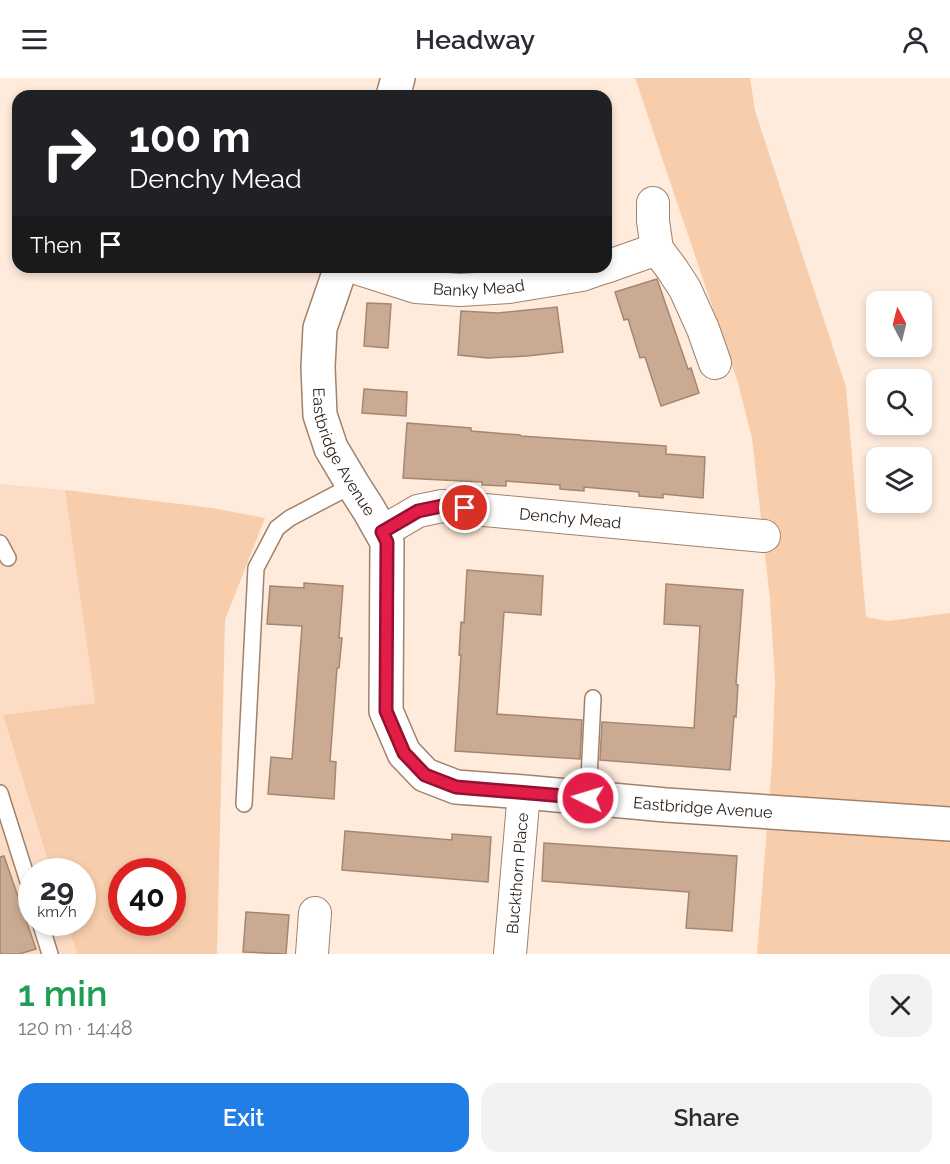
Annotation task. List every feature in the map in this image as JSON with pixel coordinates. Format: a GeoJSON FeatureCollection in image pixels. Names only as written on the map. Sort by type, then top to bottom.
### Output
{"type":"FeatureCollection","features":[{"type":"Feature","properties":{"kind":"street"},"geometry":{"type":"LineString","coordinates":[[653,203],[657,249],[685,289],[715,363]]}},
{"type":"Feature","properties":{"kind":"street","name":"Banky Mead"},"geometry":{"type":"LineString","coordinates":[[612,265],[657,249]]}},
{"type":"Feature","properties":{"kind":"street","name":"Eastbridge Avenue"},"geometry":{"type":"LineString","coordinates":[[339,273],[320,328],[318,367],[320,415],[331,448],[387,542],[386,711],[404,753],[425,775],[456,787],[666,805],[950,824]]}},
{"type":"Feature","properties":{"kind":"street","name":"Banky Mead"},"geometry":{"type":"LineString","coordinates":[[373,273],[416,286],[460,290],[510,287],[588,273]]}},
{"type":"Feature","properties":{"kind":"street","name":"Denchy Mead"},"geometry":{"type":"LineString","coordinates":[[382,532],[418,511],[442,506],[764,536]]}},
{"type":"Feature","properties":{"kind":"street","name":"Buckthorn Place"},"geometry":{"type":"LineString","coordinates":[[510,954],[524,792]]}},
{"type":"Feature","properties":{"kind":"street"},"geometry":{"type":"LineString","coordinates":[[312,954],[315,913]]}},
{"type":"Feature","properties":{"kind":"lane"},"geometry":{"type":"LineString","coordinates":[[244,804],[256,568],[277,528],[290,518],[352,485]]}},
{"type":"Feature","properties":{"kind":"lane"},"geometry":{"type":"LineString","coordinates":[[0,543],[9,558]]}},
{"type":"Feature","properties":{"kind":"lane"},"geometry":{"type":"LineString","coordinates":[[588,798],[593,698]]}},
{"type":"Feature","properties":{"kind":"lane"},"geometry":{"type":"LineString","coordinates":[[0,793],[21,858]]}},
{"type":"Feature","properties":{"kind":"lane"},"geometry":{"type":"LineString","coordinates":[[44,936],[50,954]]}},
{"type":"Feature","properties":{"kind":"shaded area"},"geometry":{"type":"Polygon","coordinates":[[[635,78],[750,78],[755,111],[846,387],[866,617],[888,621],[950,613],[950,954],[757,954],[772,764],[775,681],[770,599],[752,438],[738,383],[635,78]]]}},
{"type":"Feature","properties":{"kind":"shaded area"},"geometry":{"type":"Polygon","coordinates":[[[0,484],[65,490],[95,703],[3,715],[47,858],[18,858],[18,936],[71,936],[77,954],[0,954],[0,484]]]}},
{"type":"Feature","properties":{"kind":"shaded area"},"geometry":{"type":"Polygon","coordinates":[[[65,490],[212,508],[265,518],[225,620],[217,954],[77,954],[71,936],[96,936],[96,858],[47,858],[3,715],[95,703],[65,490]]]}},
{"type":"Feature","properties":{"kind":"building"},"geometry":{"type":"Polygon","coordinates":[[[657,279],[688,369],[691,368],[699,393],[661,406],[645,357],[640,358],[628,319],[624,320],[615,292],[657,279]]]}},
{"type":"Feature","properties":{"kind":"building"},"geometry":{"type":"Polygon","coordinates":[[[367,303],[391,304],[388,348],[364,346],[367,303]]]}},
{"type":"Feature","properties":{"kind":"building"},"geometry":{"type":"Polygon","coordinates":[[[557,307],[563,352],[488,358],[458,355],[461,311],[498,313],[557,307]]]}},
{"type":"Feature","properties":{"kind":"building"},"geometry":{"type":"Polygon","coordinates":[[[364,389],[407,392],[406,416],[362,413],[364,389]]]}},
{"type":"Feature","properties":{"kind":"building"},"geometry":{"type":"Polygon","coordinates":[[[407,423],[471,428],[471,431],[521,436],[666,446],[666,454],[705,457],[703,498],[663,494],[663,498],[639,496],[639,492],[584,487],[584,491],[560,489],[560,485],[506,481],[506,486],[482,485],[482,482],[403,478],[407,423]]]}},
{"type":"Feature","properties":{"kind":"building"},"geometry":{"type":"Polygon","coordinates":[[[467,570],[543,576],[541,615],[504,612],[497,714],[582,720],[580,759],[455,751],[461,622],[464,623],[467,570]]]}},
{"type":"Feature","properties":{"kind":"building"},"geometry":{"type":"Polygon","coordinates":[[[304,583],[343,586],[339,638],[342,638],[339,668],[337,668],[330,761],[336,762],[334,799],[268,794],[271,757],[292,759],[302,626],[267,624],[270,586],[304,588],[304,583]]]}},
{"type":"Feature","properties":{"kind":"building"},"geometry":{"type":"Polygon","coordinates":[[[666,584],[743,590],[736,684],[738,685],[736,717],[734,716],[730,770],[600,760],[602,722],[694,728],[700,626],[664,624],[666,584]]]}},
{"type":"Feature","properties":{"kind":"building"},"geometry":{"type":"Polygon","coordinates":[[[345,831],[452,840],[452,834],[491,837],[488,882],[342,870],[345,831]]]}},
{"type":"Feature","properties":{"kind":"building"},"geometry":{"type":"Polygon","coordinates":[[[544,843],[737,856],[732,931],[686,928],[689,892],[542,881],[544,843]]]}},
{"type":"Feature","properties":{"kind":"building"},"geometry":{"type":"Polygon","coordinates":[[[4,856],[18,897],[18,936],[32,936],[36,949],[19,954],[0,954],[0,857],[4,856]]]}},
{"type":"Feature","properties":{"kind":"building"},"geometry":{"type":"Polygon","coordinates":[[[246,912],[289,915],[286,954],[243,952],[246,912]]]}},
{"type":"Feature","properties":{"kind":"route"},"geometry":{"type":"LineString","coordinates":[[465,508],[442,506],[418,511],[382,532],[387,542],[386,711],[404,753],[425,775],[456,787],[588,798]]}}]}
